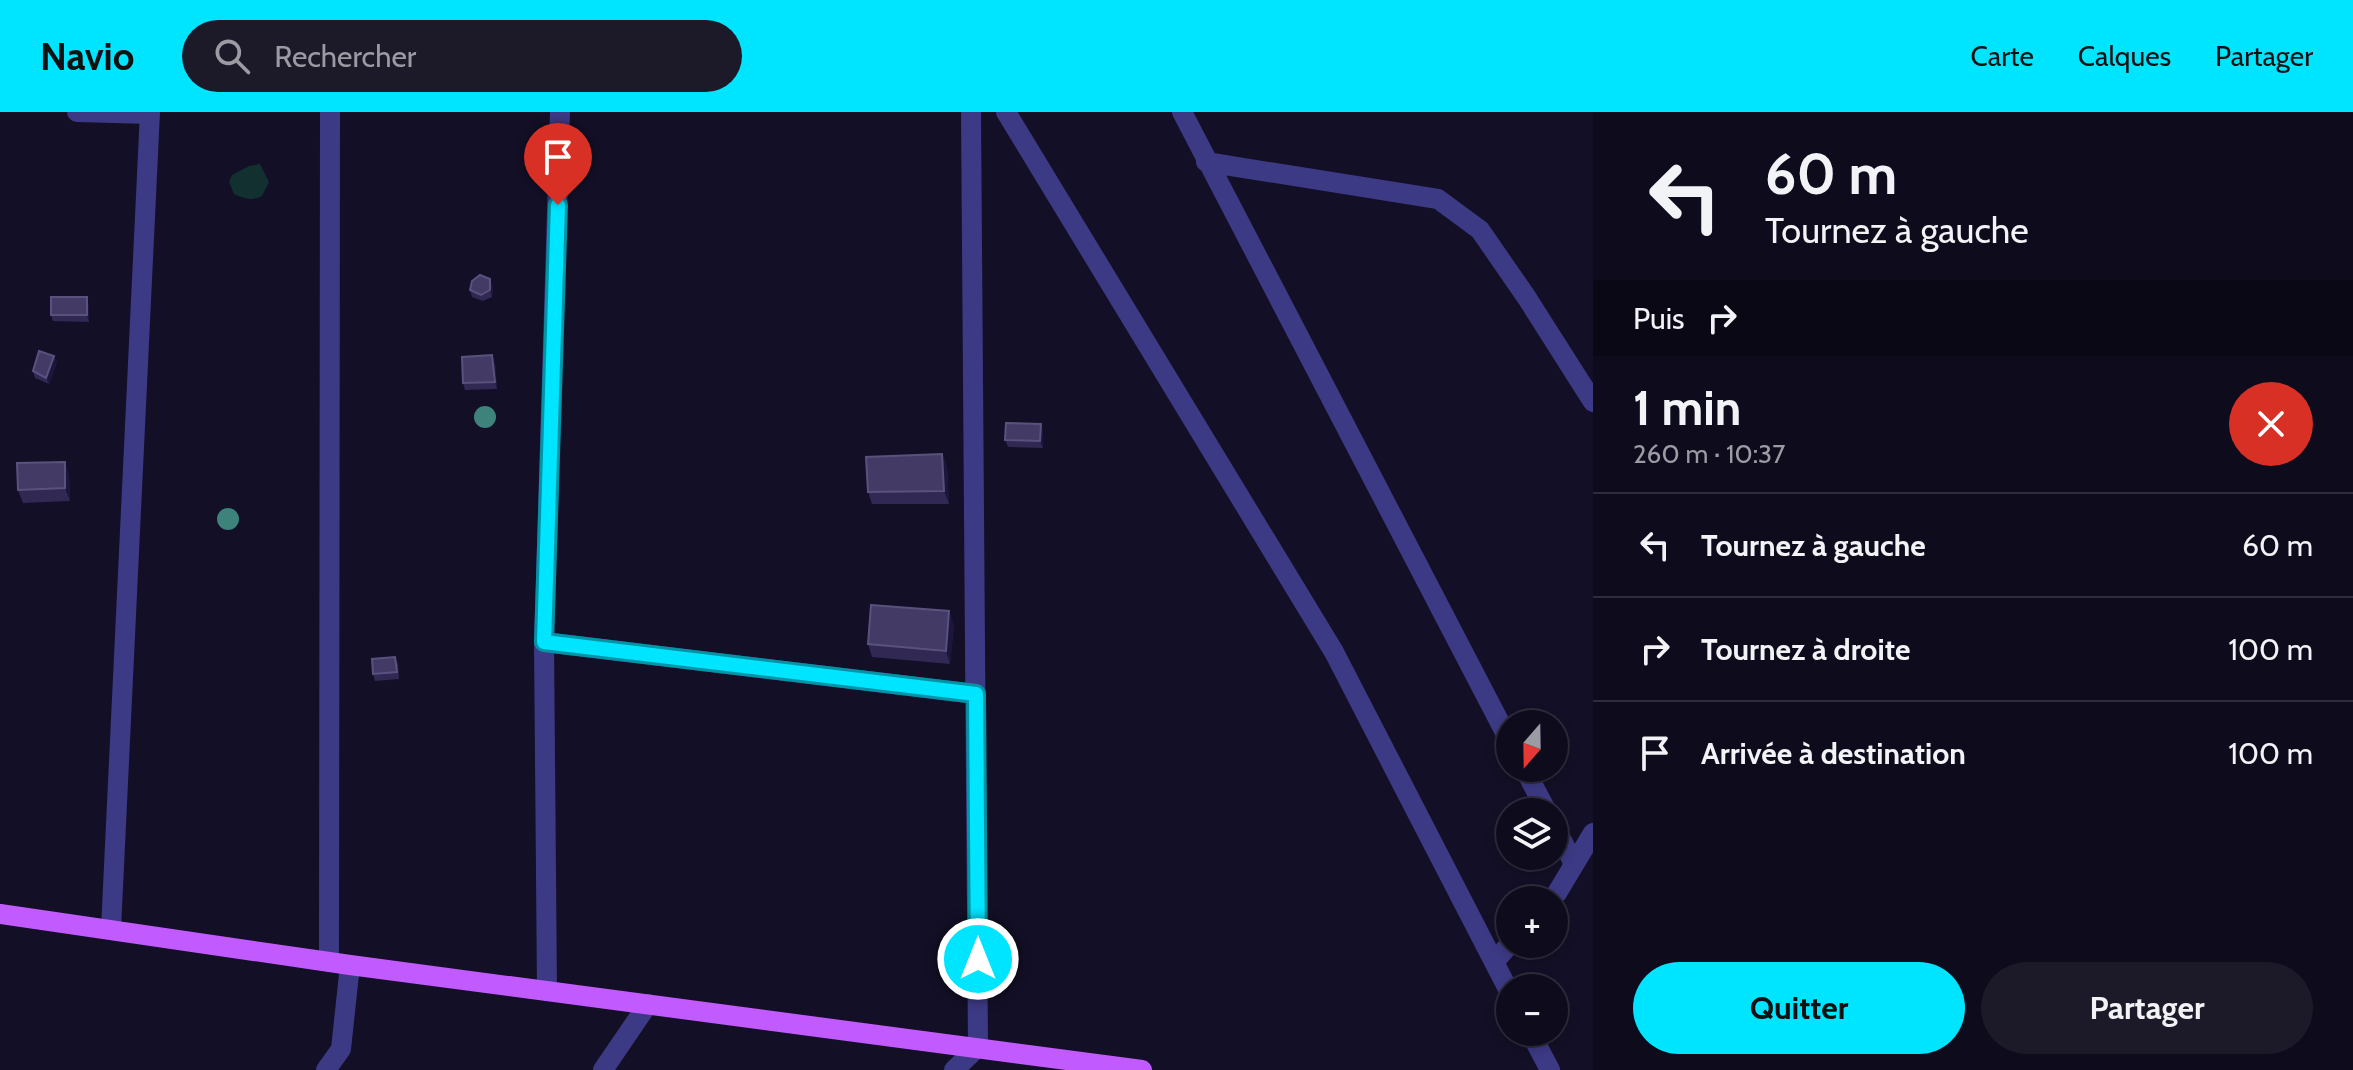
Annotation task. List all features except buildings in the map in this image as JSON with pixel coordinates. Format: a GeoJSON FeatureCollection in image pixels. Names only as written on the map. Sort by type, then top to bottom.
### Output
{"type":"FeatureCollection","features":[{"type":"Feature","properties":{"kind":"main road"},"geometry":{"type":"LineString","coordinates":[[0,914],[340,963],[1142,1070]]}},
{"type":"Feature","properties":{"kind":"street"},"geometry":{"type":"LineString","coordinates":[[77,112],[150,113],[111,929]]}},
{"type":"Feature","properties":{"kind":"street"},"geometry":{"type":"LineString","coordinates":[[326,1070],[341,1049],[330,112]]}},
{"type":"Feature","properties":{"kind":"street"},"geometry":{"type":"LineString","coordinates":[[547,991],[544,642],[560,112]]}},
{"type":"Feature","properties":{"kind":"street"},"geometry":{"type":"LineString","coordinates":[[954,1070],[978,1047],[971,112]]}},
{"type":"Feature","properties":{"kind":"street"},"geometry":{"type":"LineString","coordinates":[[1006,112],[1334,652],[1500,974]]}},
{"type":"Feature","properties":{"kind":"street"},"geometry":{"type":"LineString","coordinates":[[1182,112],[1496,715]]}},
{"type":"Feature","properties":{"kind":"street"},"geometry":{"type":"LineString","coordinates":[[1206,162],[1438,199],[1480,230],[1593,402]]}},
{"type":"Feature","properties":{"kind":"street"},"geometry":{"type":"LineString","coordinates":[[544,642],[976,694]]}},
{"type":"Feature","properties":{"kind":"street"},"geometry":{"type":"LineString","coordinates":[[1559,886],[1593,833]]}},
{"type":"Feature","properties":{"kind":"street"},"geometry":{"type":"LineString","coordinates":[[1568,852],[1574,864]]}},
{"type":"Feature","properties":{"kind":"street"},"geometry":{"type":"LineString","coordinates":[[1494,962],[1498,958]]}},
{"type":"Feature","properties":{"kind":"street"},"geometry":{"type":"LineString","coordinates":[[603,1070],[648,1004]]}},
{"type":"Feature","properties":{"kind":"street"},"geometry":{"type":"LineString","coordinates":[[1537,1046],[1550,1070]]}},
{"type":"Feature","properties":{"kind":"green space"},"geometry":{"type":"Polygon","coordinates":[[[260,164],[269,182],[262,196],[248,199],[234,194],[229,182],[232,175],[260,164]]]}},
{"type":"Feature","properties":{"kind":"route"},"geometry":{"type":"LineString","coordinates":[[558,205],[544,642],[976,694],[978,959]]}}]}
